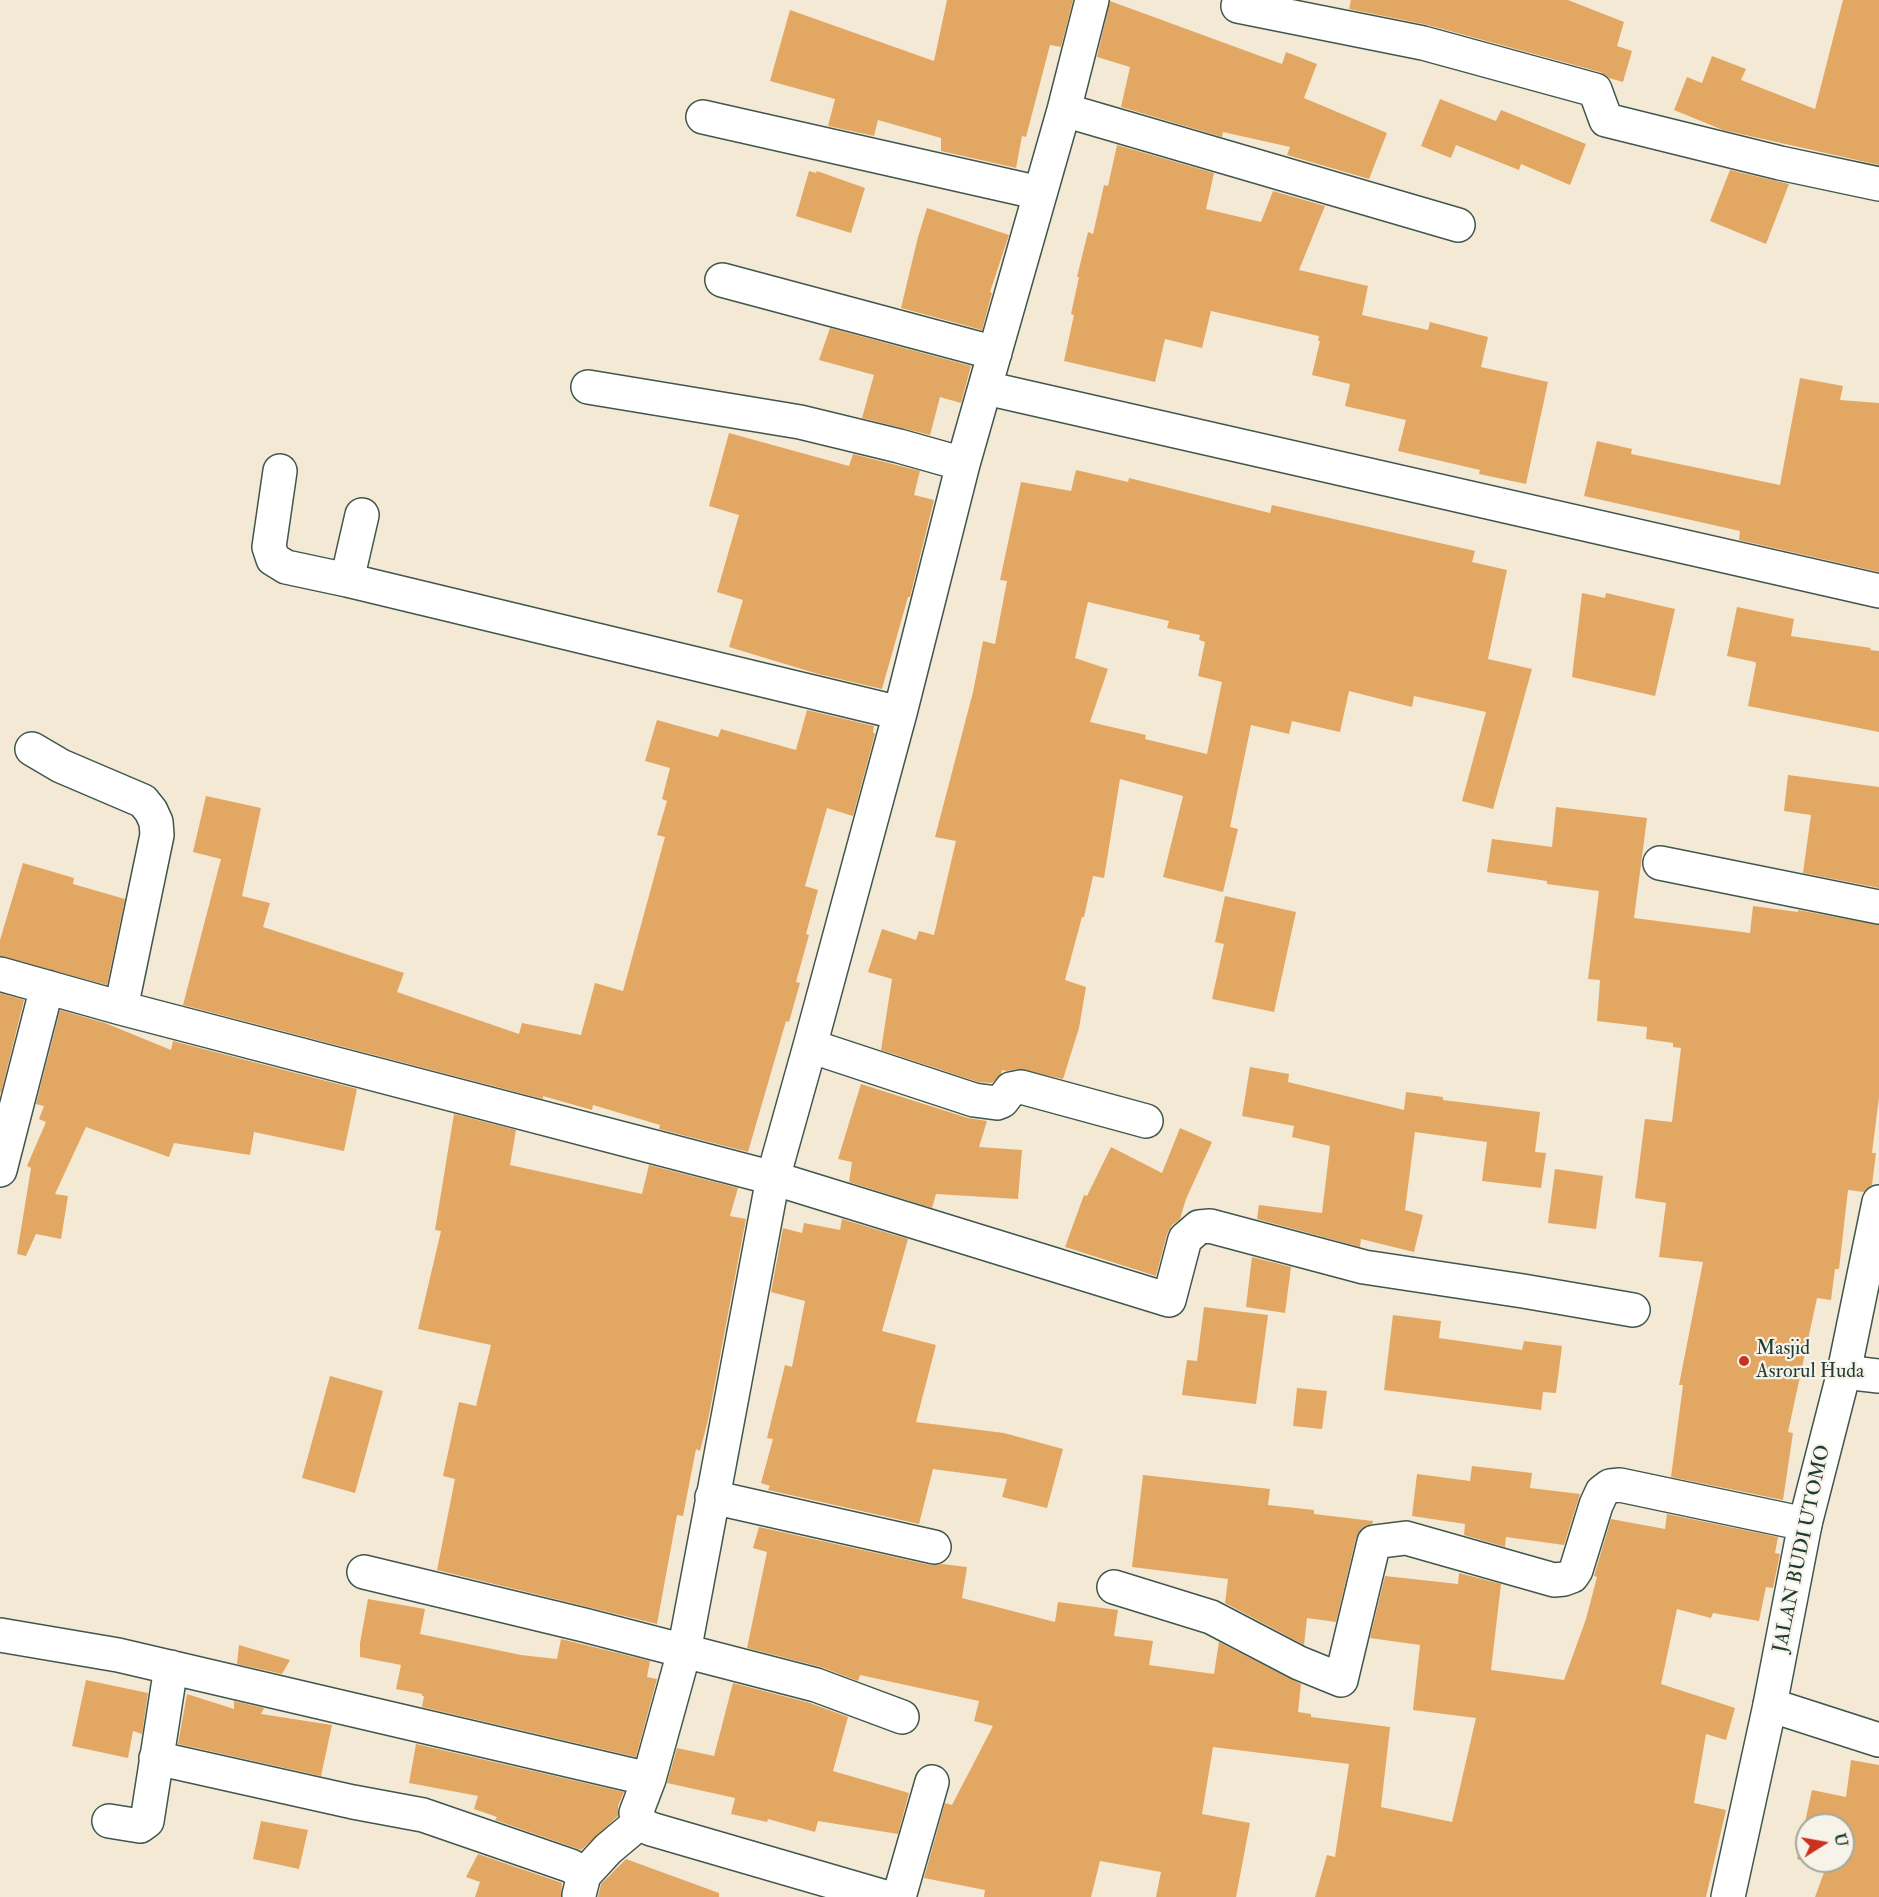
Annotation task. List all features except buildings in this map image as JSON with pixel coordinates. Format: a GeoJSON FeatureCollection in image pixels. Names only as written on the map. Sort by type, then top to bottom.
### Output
{"type":"FeatureCollection","features":[{"type":"Feature","properties":{"kind":"street"},"geometry":{"type":"LineString","coordinates":[[885,1897],[651,1829],[639,1823],[636,1813],[649,1779],[684,1652],[773,1178],[900,713],[963,464],[1064,110],[1092,0]]}},
{"type":"Feature","properties":{"kind":"street"},"geometry":{"type":"LineString","coordinates":[[1238,6],[1423,43],[1595,90],[1606,120],[1780,163],[1879,184]]}},
{"type":"Feature","properties":{"kind":"street"},"geometry":{"type":"LineString","coordinates":[[1064,110],[1458,225]]}},
{"type":"Feature","properties":{"kind":"street"},"geometry":{"type":"LineString","coordinates":[[703,117],[1040,193]]}},
{"type":"Feature","properties":{"kind":"street"},"geometry":{"type":"LineString","coordinates":[[722,280],[995,353]]}},
{"type":"Feature","properties":{"kind":"street"},"geometry":{"type":"LineString","coordinates":[[588,387],[800,422],[963,464]]}},
{"type":"Feature","properties":{"kind":"street"},"geometry":{"type":"LineString","coordinates":[[986,388],[1879,591]]}},
{"type":"Feature","properties":{"kind":"street"},"geometry":{"type":"LineString","coordinates":[[280,471],[269,547],[273,559],[286,567],[900,713]]}},
{"type":"Feature","properties":{"kind":"street"},"geometry":{"type":"LineString","coordinates":[[347,580],[362,515]]}},
{"type":"Feature","properties":{"kind":"street"},"geometry":{"type":"LineString","coordinates":[[32,749],[61,766],[143,801],[156,822],[157,835],[121,1008]]}},
{"type":"Feature","properties":{"kind":"street"},"geometry":{"type":"LineString","coordinates":[[1660,863],[1879,907]]}},
{"type":"Feature","properties":{"kind":"street"},"geometry":{"type":"LineString","coordinates":[[0,974],[121,1008],[773,1178],[1169,1300],[1185,1239],[1198,1227],[1210,1226],[1364,1267],[1633,1310]]}},
{"type":"Feature","properties":{"kind":"street"},"geometry":{"type":"LineString","coordinates":[[0,1170],[47,987]]}},
{"type":"Feature","properties":{"kind":"street"},"geometry":{"type":"LineString","coordinates":[[810,1046],[975,1100],[997,1103],[1002,1101],[1011,1089],[1021,1087],[1146,1121]]}},
{"type":"Feature","properties":{"kind":"street","name":"JALAN BUDI UTOMO"},"geometry":{"type":"LineString","coordinates":[[1728,1897],[1770,1705],[1804,1524],[1844,1372],[1878,1210]]}},
{"type":"Feature","properties":{"kind":"street"},"geometry":{"type":"LineString","coordinates":[[1844,1372],[1879,1376]]}},
{"type":"Feature","properties":{"kind":"street"},"geometry":{"type":"LineString","coordinates":[[1114,1587],[1211,1617],[1299,1663],[1341,1680],[1374,1542],[1406,1538],[1554,1580],[1564,1579],[1572,1576],[1576,1570],[1602,1492],[1611,1486],[1620,1485],[1804,1524]]}},
{"type":"Feature","properties":{"kind":"street"},"geometry":{"type":"LineString","coordinates":[[712,1497],[934,1547]]}},
{"type":"Feature","properties":{"kind":"street"},"geometry":{"type":"LineString","coordinates":[[364,1572],[584,1625],[816,1685],[902,1717]]}},
{"type":"Feature","properties":{"kind":"street"},"geometry":{"type":"LineString","coordinates":[[0,1635],[118,1655],[649,1779]]}},
{"type":"Feature","properties":{"kind":"street"},"geometry":{"type":"LineString","coordinates":[[109,1821],[140,1826],[147,1821],[171,1667]]}},
{"type":"Feature","properties":{"kind":"street"},"geometry":{"type":"LineString","coordinates":[[1770,1705],[1879,1740]]}},
{"type":"Feature","properties":{"kind":"street"},"geometry":{"type":"LineString","coordinates":[[156,1758],[342,1800],[423,1815],[571,1866],[581,1886],[608,1849],[639,1823]]}},
{"type":"Feature","properties":{"kind":"street"},"geometry":{"type":"LineString","coordinates":[[899,1897],[932,1782]]}},
{"type":"Feature","properties":{"kind":"place","name":"Masjid Asrorul Huda"},"geometry":{"type":"Point","coordinates":[1744,1361]}}]}
